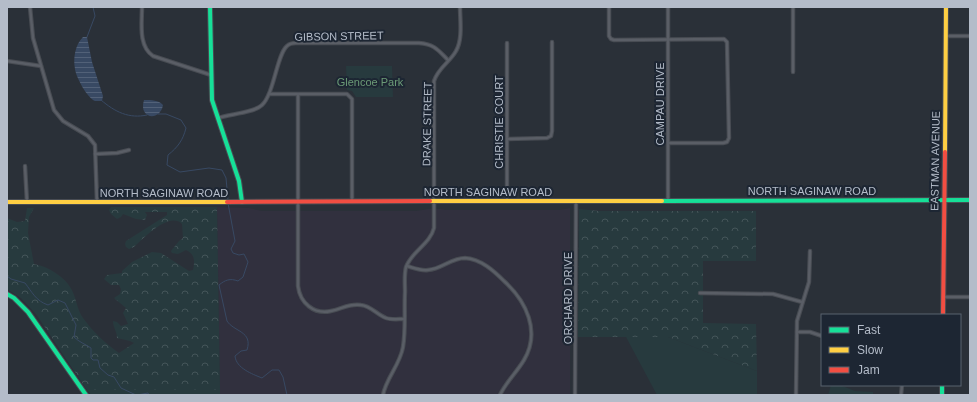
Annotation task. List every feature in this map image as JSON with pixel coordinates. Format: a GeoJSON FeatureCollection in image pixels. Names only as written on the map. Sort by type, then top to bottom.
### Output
{"type":"FeatureCollection","features":[{"type":"Feature","properties":{"kind":"main road"},"geometry":{"type":"LineString","coordinates":[[210,7],[212,100],[239,181],[242,202]]}},
{"type":"Feature","properties":{"kind":"main road","name":"EASTMAN AVENUE"},"geometry":{"type":"LineString","coordinates":[[943,314],[946,7]]}},
{"type":"Feature","properties":{"kind":"main road","name":"NORTH SAGINAW ROAD"},"geometry":{"type":"LineString","coordinates":[[7,202],[970,200]]}},
{"type":"Feature","properties":{"kind":"main road"},"geometry":{"type":"LineString","coordinates":[[7,294],[23,306],[28,312],[86,395]]}},
{"type":"Feature","properties":{"kind":"street"},"geometry":{"type":"LineString","coordinates":[[30,7],[33,38],[54,110],[63,121],[88,136],[94,142],[97,202]]}},
{"type":"Feature","properties":{"kind":"street"},"geometry":{"type":"LineString","coordinates":[[142,7],[143,45],[149,53],[211,75]]}},
{"type":"Feature","properties":{"kind":"street","name":"DRAKE STREET"},"geometry":{"type":"LineString","coordinates":[[407,266],[413,256],[433,233],[435,223],[434,81],[438,71],[456,52],[458,46],[460,7]]}},
{"type":"Feature","properties":{"kind":"street"},"geometry":{"type":"LineString","coordinates":[[609,7],[609,36],[614,40],[724,40],[727,42],[729,138],[727,142],[668,143]]}},
{"type":"Feature","properties":{"kind":"street","name":"CAMPAU DRIVE"},"geometry":{"type":"LineString","coordinates":[[668,7],[668,200]]}},
{"type":"Feature","properties":{"kind":"street"},"geometry":{"type":"LineString","coordinates":[[793,7],[793,72]]}},
{"type":"Feature","properties":{"kind":"street"},"geometry":{"type":"LineString","coordinates":[[945,36],[970,36]]}},
{"type":"Feature","properties":{"kind":"street"},"geometry":{"type":"LineString","coordinates":[[507,139],[547,138],[551,136],[552,42]]}},
{"type":"Feature","properties":{"kind":"street","name":"GIBSON STREET"},"geometry":{"type":"LineString","coordinates":[[218,118],[260,107],[266,100],[284,49],[287,46],[296,43],[429,44],[438,49],[448,60]]}},
{"type":"Feature","properties":{"kind":"street","name":"CHRISTIE COURT"},"geometry":{"type":"LineString","coordinates":[[507,43],[507,201]]}},
{"type":"Feature","properties":{"kind":"street"},"geometry":{"type":"LineString","coordinates":[[7,61],[41,66]]}},
{"type":"Feature","properties":{"kind":"street"},"geometry":{"type":"LineString","coordinates":[[268,94],[348,94],[351,96],[352,201]]}},
{"type":"Feature","properties":{"kind":"street"},"geometry":{"type":"LineString","coordinates":[[298,94],[298,286],[301,298],[315,310],[323,312],[348,305],[361,305],[370,308],[386,318],[404,319]]}},
{"type":"Feature","properties":{"kind":"street"},"geometry":{"type":"LineString","coordinates":[[95,154],[129,150]]}},
{"type":"Feature","properties":{"kind":"street"},"geometry":{"type":"LineString","coordinates":[[25,166],[27,202]]}},
{"type":"Feature","properties":{"kind":"street","name":"ORCHARD DRIVE"},"geometry":{"type":"LineString","coordinates":[[575,395],[576,201]]}},
{"type":"Feature","properties":{"kind":"street"},"geometry":{"type":"LineString","coordinates":[[796,395],[797,321],[810,273],[810,251]]}},
{"type":"Feature","properties":{"kind":"street"},"geometry":{"type":"LineString","coordinates":[[383,395],[385,387],[397,366],[402,351],[405,276],[407,266],[428,270],[436,269],[458,259],[472,259],[484,264],[517,294],[526,308],[530,318],[532,329],[530,344],[525,358],[504,386],[500,395]]}},
{"type":"Feature","properties":{"kind":"street"},"geometry":{"type":"LineString","coordinates":[[700,293],[773,294],[802,302]]}},
{"type":"Feature","properties":{"kind":"street"},"geometry":{"type":"LineString","coordinates":[[943,297],[970,297]]}},
{"type":"Feature","properties":{"kind":"street"},"geometry":{"type":"LineString","coordinates":[[797,332],[810,332],[821,336]]}},
{"type":"Feature","properties":{"kind":"shaded area"},"geometry":{"type":"Polygon","coordinates":[[[217,207],[249,208],[262,211],[416,211],[428,209],[559,210],[570,208],[570,395],[220,395],[217,207]]]}},
{"type":"Feature","properties":{"kind":"green space","name":"Glencoe Park"},"geometry":{"type":"Polygon","coordinates":[[[346,66],[392,66],[393,97],[356,97],[352,91],[347,90],[346,66]]]}},
{"type":"Feature","properties":{"kind":"green space"},"geometry":{"type":"Polygon","coordinates":[[[111,207],[217,207],[220,390],[87,390],[36,314],[21,298],[7,289],[7,218],[17,222],[25,221],[27,208],[34,208],[29,217],[28,233],[34,264],[52,271],[68,284],[72,289],[83,318],[95,333],[119,353],[134,343],[117,338],[113,321],[117,322],[121,326],[128,324],[123,313],[126,308],[114,298],[120,294],[121,289],[119,285],[111,285],[104,279],[107,275],[122,273],[122,271],[132,262],[152,252],[161,253],[189,271],[193,270],[194,258],[186,250],[178,254],[172,253],[171,251],[183,238],[182,224],[177,221],[163,223],[134,247],[129,249],[126,247],[126,241],[167,215],[167,212],[145,212],[147,215],[145,220],[136,219],[123,214],[117,219],[109,210],[111,207]]]}},
{"type":"Feature","properties":{"kind":"green space"},"geometry":{"type":"Polygon","coordinates":[[[579,209],[599,211],[756,211],[756,261],[703,261],[703,323],[756,324],[757,371],[668,337],[578,337],[579,209]]]}},
{"type":"Feature","properties":{"kind":"green space"},"geometry":{"type":"Polygon","coordinates":[[[626,337],[668,337],[757,371],[757,395],[657,395],[626,337]]]}},
{"type":"Feature","properties":{"kind":"green space"},"geometry":{"type":"Polygon","coordinates":[[[831,386],[842,386],[855,391],[873,392],[873,395],[828,395],[831,386]]]}},
{"type":"Feature","properties":{"kind":"green space"},"geometry":{"type":"Polygon","coordinates":[[[87,390],[220,390],[220,395],[91,395],[87,390]]]}},
{"type":"Feature","properties":{"kind":"water"},"geometry":{"type":"Polygon","coordinates":[[[83,37],[87,37],[92,62],[103,96],[102,101],[95,101],[89,96],[82,87],[76,73],[74,65],[75,52],[80,40],[83,37]]]}},
{"type":"Feature","properties":{"kind":"water"},"geometry":{"type":"Polygon","coordinates":[[[144,100],[159,102],[163,105],[158,114],[150,116],[144,111],[144,100]]]}},
{"type":"Feature","properties":{"kind":"waterway"},"geometry":{"type":"LineString","coordinates":[[87,37],[95,16],[93,7]]}},
{"type":"Feature","properties":{"kind":"waterway"},"geometry":{"type":"LineString","coordinates":[[101,100],[122,114],[134,116],[147,115]]}},
{"type":"Feature","properties":{"kind":"waterway"},"geometry":{"type":"LineString","coordinates":[[158,114],[166,114],[181,120],[186,128],[180,143],[168,155],[167,165],[180,172],[209,168],[222,170],[226,178],[228,200]]}},
{"type":"Feature","properties":{"kind":"waterway"},"geometry":{"type":"LineString","coordinates":[[228,203],[235,241],[231,249],[233,253],[239,255],[244,254],[248,262],[243,277],[238,281],[228,280],[219,285],[227,321],[230,325],[242,332],[247,339],[247,350],[241,351],[235,356],[236,360],[245,370],[262,378],[272,370],[279,370],[283,377],[287,395]]}},
{"type":"Feature","properties":{"kind":"waterway"},"geometry":{"type":"LineString","coordinates":[[7,276],[11,279],[25,283],[40,301],[48,305],[58,300],[65,303],[76,325],[74,337],[91,348],[91,358],[93,360],[98,360],[100,368],[108,375],[114,377],[121,388],[136,395]]}},
{"type":"Feature","properties":{"kind":"waterway"},"geometry":{"type":"LineString","coordinates":[[137,395],[148,393],[149,395]]}},
{"type":"Feature","properties":{"kind":"traffic: fast"},"geometry":{"type":"LineString","coordinates":[[210,7],[212,100],[239,181],[242,202]]}},
{"type":"Feature","properties":{"kind":"traffic: fast"},"geometry":{"type":"LineString","coordinates":[[662,201],[970,200]]}},
{"type":"Feature","properties":{"kind":"traffic: fast"},"geometry":{"type":"LineString","coordinates":[[7,294],[14,298],[28,312],[86,395]]}},
{"type":"Feature","properties":{"kind":"traffic: fast"},"geometry":{"type":"LineString","coordinates":[[942,386],[942,395]]}},
{"type":"Feature","properties":{"kind":"traffic: slow"},"geometry":{"type":"LineString","coordinates":[[945,152],[946,7]]}},
{"type":"Feature","properties":{"kind":"traffic: slow"},"geometry":{"type":"LineString","coordinates":[[430,201],[662,201]]}},
{"type":"Feature","properties":{"kind":"traffic: slow"},"geometry":{"type":"LineString","coordinates":[[7,202],[227,202]]}},
{"type":"Feature","properties":{"kind":"traffic: jam"},"geometry":{"type":"LineString","coordinates":[[943,314],[945,152]]}},
{"type":"Feature","properties":{"kind":"traffic: jam"},"geometry":{"type":"LineString","coordinates":[[227,202],[430,201]]}}]}
